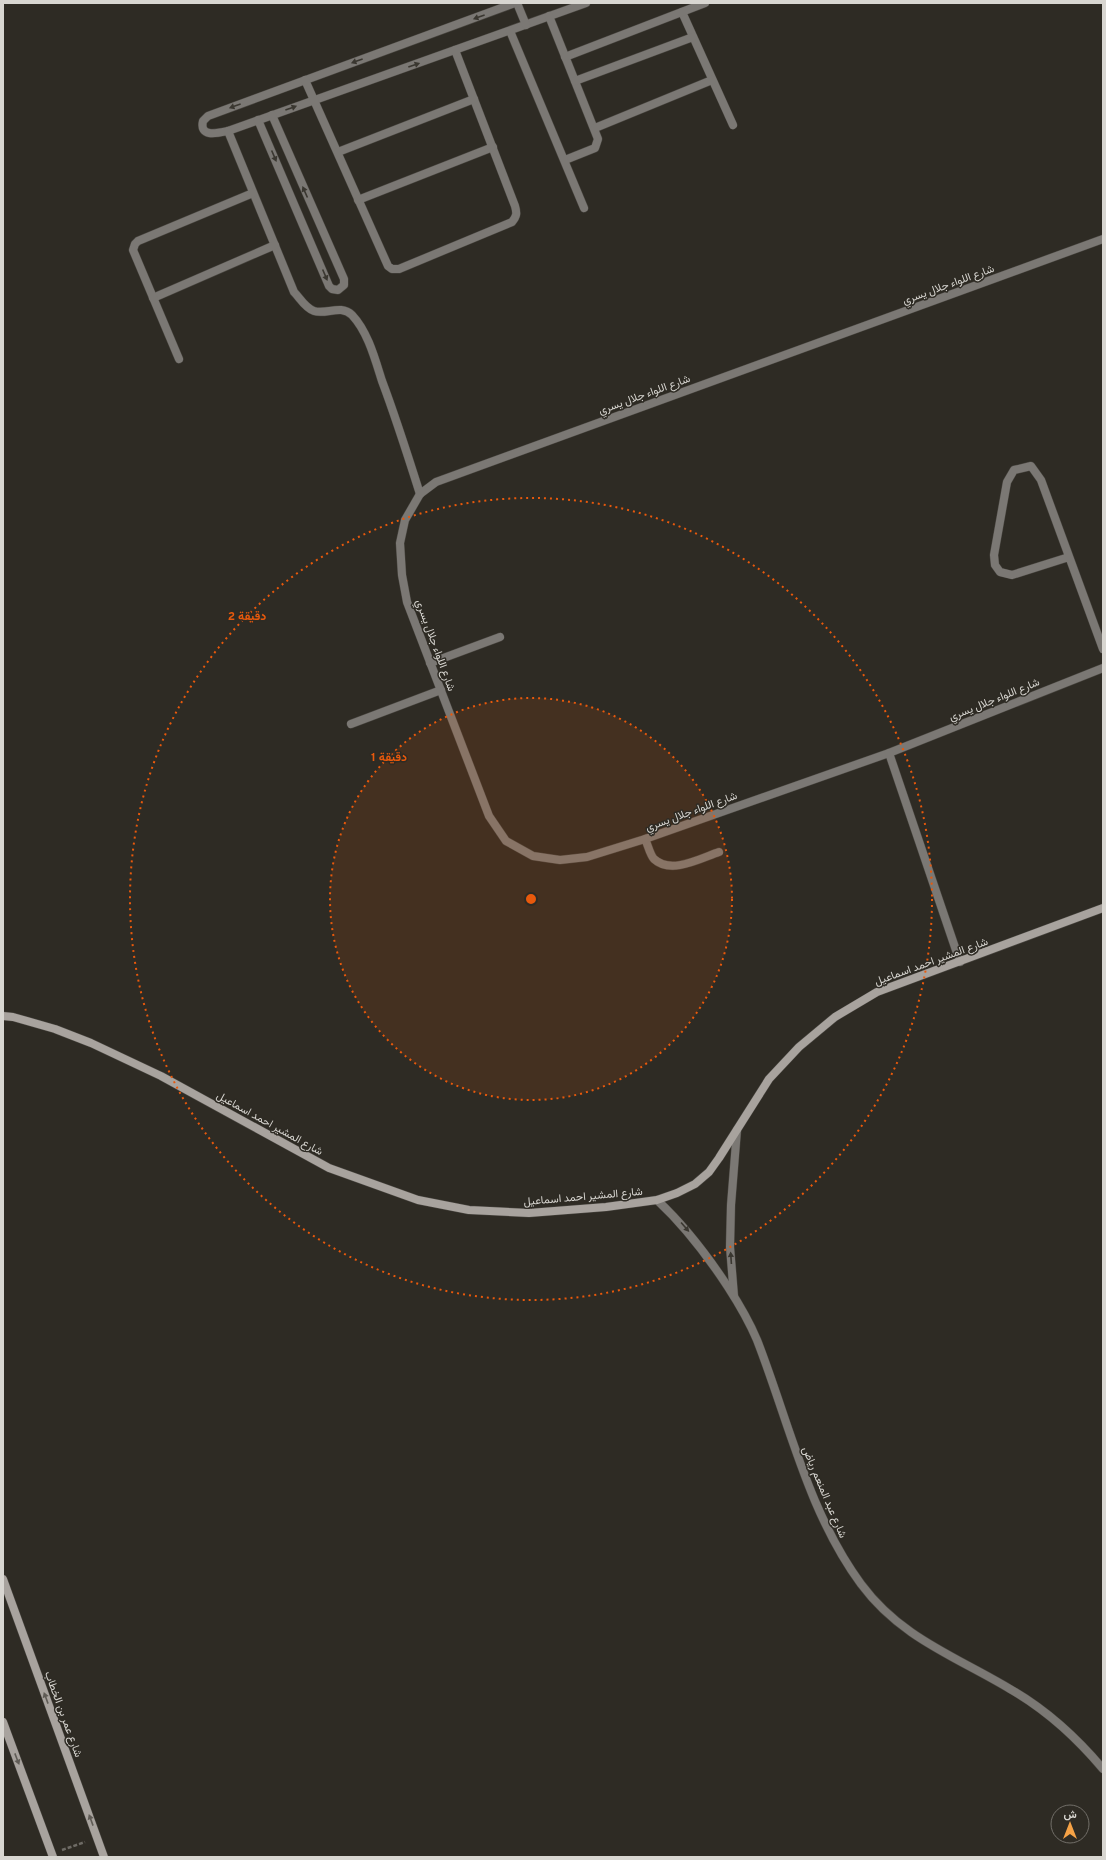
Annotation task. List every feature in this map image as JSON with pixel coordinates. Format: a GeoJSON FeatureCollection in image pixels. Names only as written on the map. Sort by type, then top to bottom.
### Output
{"type":"FeatureCollection","features":[{"type":"Feature","properties":{"kind":"street"},"geometry":{"type":"LineString","coordinates":[[526,25],[516,3],[208,116],[203,121],[204,129],[208,134],[212,135],[228,131],[510,31],[586,3]]}},
{"type":"Feature","properties":{"kind":"street"},"geometry":{"type":"LineString","coordinates":[[565,57],[705,3]]}},
{"type":"Feature","properties":{"kind":"street"},"geometry":{"type":"LineString","coordinates":[[682,12],[732,125]]}},
{"type":"Feature","properties":{"kind":"street"},"geometry":{"type":"LineString","coordinates":[[549,16],[595,128],[598,140],[595,148],[565,160]]}},
{"type":"Feature","properties":{"kind":"street"},"geometry":{"type":"LineString","coordinates":[[510,31],[584,208]]}},
{"type":"Feature","properties":{"kind":"street"},"geometry":{"type":"LineString","coordinates":[[575,81],[692,37]]}},
{"type":"Feature","properties":{"kind":"street"},"geometry":{"type":"LineString","coordinates":[[305,80],[388,266],[392,269],[399,268],[512,222],[516,218],[517,213],[515,206],[455,50]]}},
{"type":"Feature","properties":{"kind":"street"},"geometry":{"type":"LineString","coordinates":[[595,128],[712,80]]}},
{"type":"Feature","properties":{"kind":"street"},"geometry":{"type":"LineString","coordinates":[[338,152],[474,99]]}},
{"type":"Feature","properties":{"kind":"street"},"geometry":{"type":"LineString","coordinates":[[258,120],[329,286],[338,290],[344,285],[344,279],[272,115]]}},
{"type":"Feature","properties":{"kind":"street"},"geometry":{"type":"LineString","coordinates":[[228,131],[294,292],[307,307],[313,311],[321,312],[339,310],[351,314],[362,330],[372,351],[395,416],[420,494]]}},
{"type":"Feature","properties":{"kind":"street"},"geometry":{"type":"LineString","coordinates":[[358,200],[493,147]]}},
{"type":"Feature","properties":{"kind":"street"},"geometry":{"type":"LineString","coordinates":[[179,359],[133,250],[135,244],[138,241],[253,193]]}},
{"type":"Feature","properties":{"kind":"street","name":"شارع اللواء جلال يسري"},"geometry":{"type":"LineString","coordinates":[[1103,239],[436,482],[420,494],[405,520],[400,543],[402,575],[407,602],[489,816],[506,841],[533,856],[560,860],[587,857],[645,839],[889,752],[1103,668]]}},
{"type":"Feature","properties":{"kind":"street"},"geometry":{"type":"LineString","coordinates":[[153,298],[275,245]]}},
{"type":"Feature","properties":{"kind":"street"},"geometry":{"type":"LineString","coordinates":[[1069,557],[1012,575],[1000,572],[995,565],[994,555],[1007,482],[1014,470],[1031,466],[1041,480],[1103,649]]}},
{"type":"Feature","properties":{"kind":"street"},"geometry":{"type":"LineString","coordinates":[[430,663],[500,637]]}},
{"type":"Feature","properties":{"kind":"street"},"geometry":{"type":"LineString","coordinates":[[350,724],[441,690]]}},
{"type":"Feature","properties":{"kind":"street"},"geometry":{"type":"LineString","coordinates":[[889,752],[960,962]]}},
{"type":"Feature","properties":{"kind":"street"},"geometry":{"type":"LineString","coordinates":[[645,839],[653,859],[665,866],[681,865],[719,852]]}},
{"type":"Feature","properties":{"kind":"street","name":"شارع المشير احمد اسماعيل"},"geometry":{"type":"LineString","coordinates":[[3,1016],[13,1017],[55,1029],[91,1042],[161,1076],[329,1168],[418,1200],[469,1210],[529,1214],[606,1207],[657,1200],[695,1184],[709,1172],[769,1079],[799,1047],[835,1017],[877,992],[1103,908]]}},
{"type":"Feature","properties":{"kind":"street","name":"شارع عبد المنعم رياض"},"geometry":{"type":"LineString","coordinates":[[734,1297],[730,1247],[737,1130]]}},
{"type":"Feature","properties":{"kind":"street","name":"شارع عبد المنعم رياض"},"geometry":{"type":"LineString","coordinates":[[657,1200],[695,1239],[734,1297],[756,1339],[780,1410],[821,1515],[839,1552],[862,1586],[890,1616],[922,1641],[1010,1689],[1044,1711],[1074,1738],[1103,1769]]}},
{"type":"Feature","properties":{"kind":"street","name":"شارع عمر بن الخطاب"},"geometry":{"type":"LineString","coordinates":[[3,1579],[104,1857]]}},
{"type":"Feature","properties":{"kind":"street"},"geometry":{"type":"LineString","coordinates":[[3,1722],[52,1855]]}},
{"type":"Feature","properties":{"kind":"path"},"geometry":{"type":"LineString","coordinates":[[52,1855],[97,1838]]}}]}
